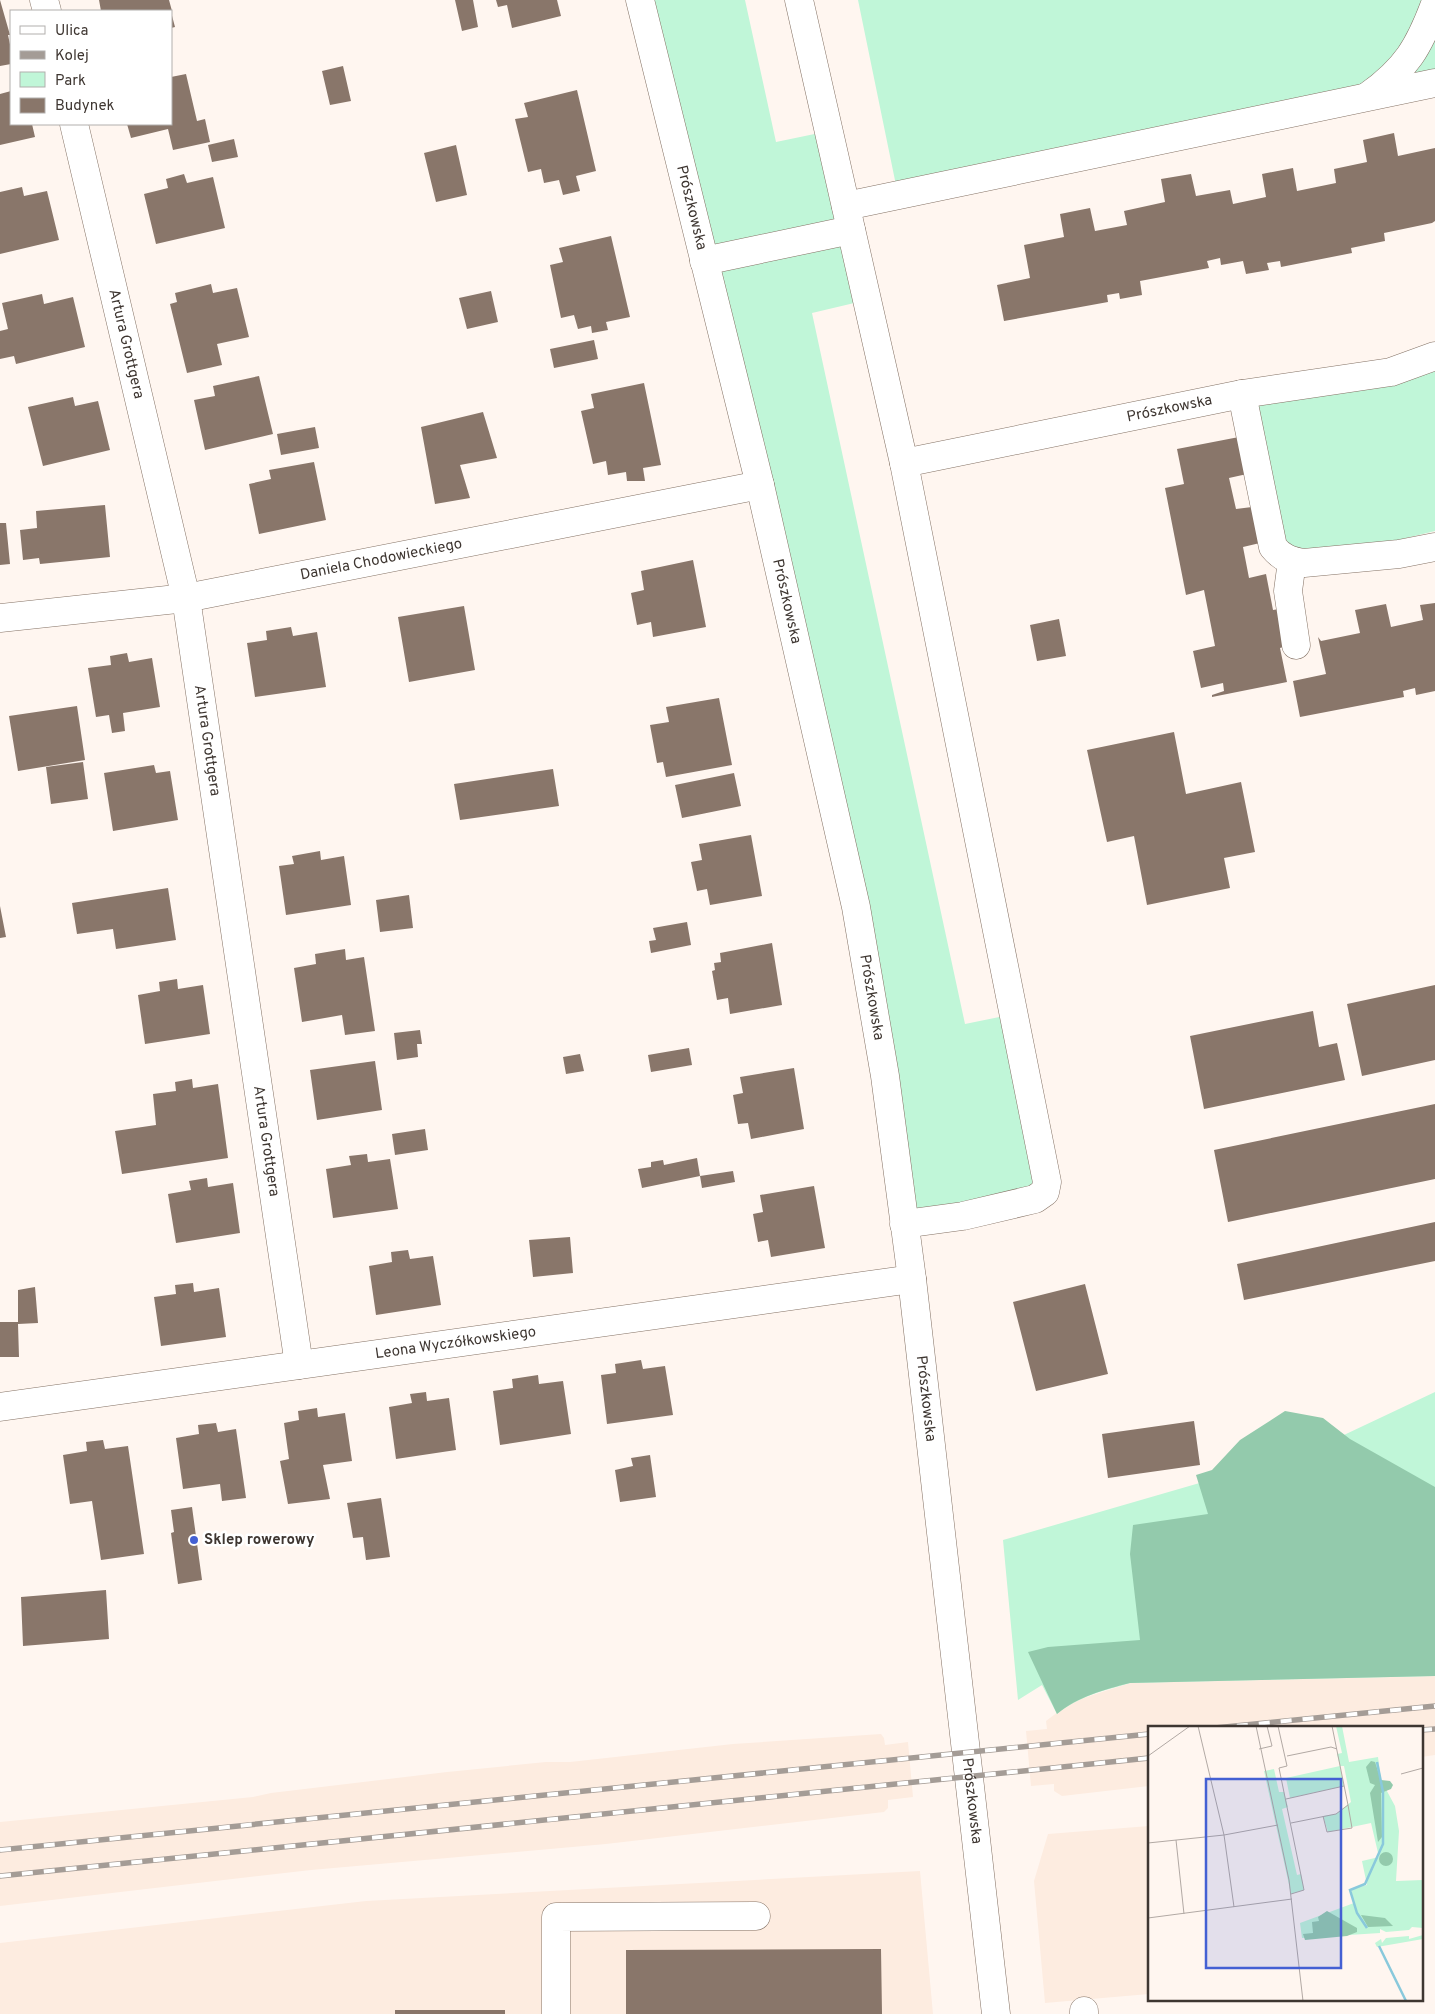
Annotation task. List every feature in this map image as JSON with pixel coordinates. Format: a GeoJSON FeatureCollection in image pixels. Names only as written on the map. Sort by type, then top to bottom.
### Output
{"type":"FeatureCollection","features":[{"type":"Feature","properties":{"kind":"street","name":"Prószkowska"},"geometry":{"type":"LineString","coordinates":[[640,0],[760,484],[856,907],[885,1076],[912,1279],[996,2014]]}},
{"type":"Feature","properties":{"kind":"street"},"geometry":{"type":"LineString","coordinates":[[799,0],[904,463],[1048,1182],[1045,1192],[1035,1199],[963,1216],[904,1224]]}},
{"type":"Feature","properties":{"kind":"street"},"geometry":{"type":"LineString","coordinates":[[1367,97],[1385,84],[1413,54],[1435,4]]}},
{"type":"Feature","properties":{"kind":"street"},"geometry":{"type":"LineString","coordinates":[[704,261],[849,218],[1367,97],[1435,83]]}},
{"type":"Feature","properties":{"kind":"street","name":"Artura Grottgera"},"geometry":{"type":"LineString","coordinates":[[74,125],[186,598],[299,1365]]}},
{"type":"Feature","properties":{"kind":"street","name":"Prószkowska"},"geometry":{"type":"LineString","coordinates":[[904,463],[1242,394],[1391,372],[1435,356]]}},
{"type":"Feature","properties":{"kind":"street"},"geometry":{"type":"LineString","coordinates":[[1242,394],[1273,547],[1280,555],[1292,561],[1304,563],[1389,555],[1435,547]]}},
{"type":"Feature","properties":{"kind":"street","name":"Daniela Chodowieckiego"},"geometry":{"type":"LineString","coordinates":[[0,618],[186,598],[760,484]]}},
{"type":"Feature","properties":{"kind":"street"},"geometry":{"type":"LineString","coordinates":[[1292,561],[1288,591],[1296,645]]}},
{"type":"Feature","properties":{"kind":"street","name":"Leona Wyczółkowskiego"},"geometry":{"type":"LineString","coordinates":[[0,1407],[912,1279]]}},
{"type":"Feature","properties":{"kind":"street"},"geometry":{"type":"LineString","coordinates":[[556,2014],[556,1917],[756,1916]]}},
{"type":"Feature","properties":{"kind":"shaded area"},"geometry":{"type":"Polygon","coordinates":[[[1435,1676],[1435,1755],[1422,1757],[1422,1726],[1148,1726],[1148,1786],[1062,1796],[1054,1791],[1054,1784],[1031,1786],[1026,1731],[1047,1729],[1046,1721],[1071,1702],[1130,1683],[1435,1676]]]}},
{"type":"Feature","properties":{"kind":"shaded area"},"geometry":{"type":"Polygon","coordinates":[[[881,1734],[885,1745],[908,1742],[913,1797],[888,1800],[888,1808],[884,1812],[606,1844],[311,1870],[0,1906],[0,1822],[253,1797],[271,1793],[546,1762],[570,1762],[733,1744],[881,1734]]]}},
{"type":"Feature","properties":{"kind":"shaded area"},"geometry":{"type":"Polygon","coordinates":[[[1148,1826],[1148,1994],[1045,2003],[1034,1881],[1048,1834],[1148,1826]]]}},
{"type":"Feature","properties":{"kind":"shaded area"},"geometry":{"type":"Polygon","coordinates":[[[920,1871],[933,2014],[0,2014],[0,1943],[366,1901],[920,1871]]]}},
{"type":"Feature","properties":{"kind":"green space"},"geometry":{"type":"Polygon","coordinates":[[[640,0],[745,0],[776,142],[829,131],[867,300],[812,313],[965,1024],[1014,1014],[1047,1182],[904,1224],[885,1076],[640,0]]]}},
{"type":"Feature","properties":{"kind":"green space"},"geometry":{"type":"Polygon","coordinates":[[[858,0],[1435,0],[1435,83],[898,195],[858,0]]]}},
{"type":"Feature","properties":{"kind":"green space"},"geometry":{"type":"Polygon","coordinates":[[[1435,356],[1435,531],[1304,563],[1292,561],[1242,394],[1435,356]]]}},
{"type":"Feature","properties":{"kind":"green space"},"geometry":{"type":"Polygon","coordinates":[[[1435,1392],[1435,1676],[1130,1683],[1083,1698],[1057,1714],[1042,1685],[1018,1700],[1003,1540],[1310,1451],[1435,1392]]]}},
{"type":"Feature","properties":{"kind":"green space"},"geometry":{"type":"Polygon","coordinates":[[[1285,1411],[1323,1418],[1350,1439],[1435,1487],[1435,1676],[1130,1683],[1083,1698],[1057,1714],[1028,1652],[1048,1647],[1140,1640],[1130,1554],[1133,1525],[1208,1514],[1196,1475],[1212,1470],[1240,1440],[1285,1411]]]}},
{"type":"Feature","properties":{"kind":"building"},"geometry":{"type":"Polygon","coordinates":[[[0,0],[10,35],[8,35],[10,64],[0,66],[0,0]]]}},
{"type":"Feature","properties":{"kind":"building"},"geometry":{"type":"Polygon","coordinates":[[[99,0],[169,0],[172,10],[101,10],[99,0]]]}},
{"type":"Feature","properties":{"kind":"building"},"geometry":{"type":"Polygon","coordinates":[[[455,0],[473,0],[478,27],[462,31],[455,0]]]}},
{"type":"Feature","properties":{"kind":"building"},"geometry":{"type":"Polygon","coordinates":[[[496,0],[557,0],[561,16],[512,28],[507,5],[498,7],[496,0]]]}},
{"type":"Feature","properties":{"kind":"building"},"geometry":{"type":"Polygon","coordinates":[[[172,16],[175,27],[172,28],[172,16]]]}},
{"type":"Feature","properties":{"kind":"building"},"geometry":{"type":"Polygon","coordinates":[[[343,66],[351,101],[330,105],[322,71],[343,66]]]}},
{"type":"Feature","properties":{"kind":"building"},"geometry":{"type":"Polygon","coordinates":[[[186,74],[197,121],[205,119],[210,142],[173,150],[168,129],[131,138],[127,125],[172,125],[172,77],[186,74]]]}},
{"type":"Feature","properties":{"kind":"building"},"geometry":{"type":"Polygon","coordinates":[[[577,90],[596,171],[576,176],[580,191],[563,195],[559,180],[544,183],[541,169],[528,172],[515,119],[528,117],[524,103],[577,90]]]}},
{"type":"Feature","properties":{"kind":"building"},"geometry":{"type":"Polygon","coordinates":[[[10,91],[10,125],[32,125],[35,137],[0,145],[0,94],[10,91]]]}},
{"type":"Feature","properties":{"kind":"building"},"geometry":{"type":"Polygon","coordinates":[[[1394,133],[1398,156],[1435,148],[1435,221],[1432,223],[1384,233],[1385,241],[1351,248],[1352,253],[1281,267],[1280,261],[1267,263],[1269,270],[1246,274],[1243,261],[1221,265],[1220,258],[1207,261],[1209,268],[1140,281],[1142,295],[1120,299],[1119,293],[1107,295],[1108,302],[1004,321],[997,285],[1030,278],[1024,245],[1064,237],[1060,214],[1090,208],[1095,231],[1127,225],[1124,211],[1165,202],[1161,179],[1191,174],[1196,196],[1230,190],[1233,204],[1266,197],[1262,174],[1293,168],[1297,191],[1336,183],[1334,169],[1367,162],[1363,140],[1394,133]]]}},
{"type":"Feature","properties":{"kind":"building"},"geometry":{"type":"Polygon","coordinates":[[[234,139],[238,157],[212,162],[208,145],[234,139]]]}},
{"type":"Feature","properties":{"kind":"building"},"geometry":{"type":"Polygon","coordinates":[[[456,145],[467,195],[436,202],[424,153],[456,145]]]}},
{"type":"Feature","properties":{"kind":"building"},"geometry":{"type":"Polygon","coordinates":[[[184,174],[187,183],[213,177],[225,228],[156,244],[144,194],[168,188],[166,179],[184,174]]]}},
{"type":"Feature","properties":{"kind":"building"},"geometry":{"type":"Polygon","coordinates":[[[22,187],[24,196],[47,191],[59,240],[0,254],[0,192],[22,187]]]}},
{"type":"Feature","properties":{"kind":"building"},"geometry":{"type":"Polygon","coordinates":[[[611,236],[630,317],[606,322],[608,330],[592,333],[591,326],[578,329],[574,315],[561,318],[550,265],[563,262],[559,248],[611,236]]]}},
{"type":"Feature","properties":{"kind":"building"},"geometry":{"type":"Polygon","coordinates":[[[211,284],[213,293],[237,288],[249,337],[217,344],[222,365],[187,373],[170,304],[177,302],[175,293],[211,284]]]}},
{"type":"Feature","properties":{"kind":"building"},"geometry":{"type":"Polygon","coordinates":[[[491,291],[498,322],[467,329],[459,298],[491,291]]]}},
{"type":"Feature","properties":{"kind":"building"},"geometry":{"type":"Polygon","coordinates":[[[42,294],[44,304],[73,297],[85,347],[16,364],[14,356],[0,359],[0,331],[8,329],[2,303],[42,294]]]}},
{"type":"Feature","properties":{"kind":"building"},"geometry":{"type":"Polygon","coordinates":[[[594,340],[598,359],[554,368],[550,349],[594,340]]]}},
{"type":"Feature","properties":{"kind":"building"},"geometry":{"type":"Polygon","coordinates":[[[259,376],[273,434],[205,450],[194,400],[215,396],[213,386],[259,376]]]}},
{"type":"Feature","properties":{"kind":"building"},"geometry":{"type":"Polygon","coordinates":[[[644,383],[661,465],[643,468],[645,481],[627,481],[626,472],[608,475],[606,461],[593,464],[581,411],[594,408],[591,394],[644,383]]]}},
{"type":"Feature","properties":{"kind":"building"},"geometry":{"type":"Polygon","coordinates":[[[73,397],[75,406],[98,401],[110,450],[43,466],[28,407],[73,397]]]}},
{"type":"Feature","properties":{"kind":"building"},"geometry":{"type":"Polygon","coordinates":[[[483,412],[497,458],[460,465],[470,498],[435,504],[421,427],[483,412]]]}},
{"type":"Feature","properties":{"kind":"building"},"geometry":{"type":"Polygon","coordinates":[[[315,427],[319,448],[281,455],[277,434],[315,427]]]}},
{"type":"Feature","properties":{"kind":"building"},"geometry":{"type":"Polygon","coordinates":[[[1239,437],[1247,474],[1229,478],[1236,509],[1252,507],[1260,543],[1243,547],[1249,578],[1266,574],[1273,610],[1279,609],[1286,646],[1280,648],[1287,682],[1212,697],[1212,695],[1224,691],[1223,683],[1201,688],[1193,651],[1215,646],[1204,590],[1186,595],[1165,488],[1184,484],[1177,449],[1239,437]]]}},
{"type":"Feature","properties":{"kind":"building"},"geometry":{"type":"Polygon","coordinates":[[[314,462],[326,520],[259,534],[249,484],[271,479],[269,470],[314,462]]]}},
{"type":"Feature","properties":{"kind":"building"},"geometry":{"type":"Polygon","coordinates":[[[105,505],[110,557],[40,564],[39,558],[23,560],[20,530],[37,528],[36,511],[105,505]]]}},
{"type":"Feature","properties":{"kind":"building"},"geometry":{"type":"Polygon","coordinates":[[[0,523],[6,523],[10,564],[0,565],[0,523]]]}},
{"type":"Feature","properties":{"kind":"building"},"geometry":{"type":"Polygon","coordinates":[[[693,560],[706,627],[653,637],[651,622],[637,625],[631,593],[644,590],[641,571],[693,560]]]}},
{"type":"Feature","properties":{"kind":"building"},"geometry":{"type":"Polygon","coordinates":[[[1435,603],[1435,691],[1416,695],[1415,688],[1403,691],[1404,697],[1300,717],[1293,681],[1326,674],[1318,637],[1321,641],[1360,633],[1355,610],[1386,604],[1391,627],[1423,620],[1420,605],[1435,603]]]}},
{"type":"Feature","properties":{"kind":"building"},"geometry":{"type":"Polygon","coordinates":[[[464,606],[475,670],[409,682],[398,617],[464,606]]]}},
{"type":"Feature","properties":{"kind":"building"},"geometry":{"type":"Polygon","coordinates":[[[1059,619],[1066,656],[1037,661],[1030,625],[1059,619]]]}},
{"type":"Feature","properties":{"kind":"building"},"geometry":{"type":"Polygon","coordinates":[[[291,627],[293,636],[317,632],[326,687],[255,697],[247,643],[267,640],[266,631],[291,627]]]}},
{"type":"Feature","properties":{"kind":"building"},"geometry":{"type":"Polygon","coordinates":[[[127,653],[129,662],[152,658],[160,707],[123,713],[125,731],[112,733],[109,715],[96,717],[88,668],[111,665],[110,656],[127,653]]]}},
{"type":"Feature","properties":{"kind":"building"},"geometry":{"type":"Polygon","coordinates":[[[719,698],[732,765],[666,777],[663,762],[657,763],[650,725],[669,722],[666,707],[719,698]]]}},
{"type":"Feature","properties":{"kind":"building"},"geometry":{"type":"Polygon","coordinates":[[[77,706],[85,760],[18,771],[9,716],[77,706]]]}},
{"type":"Feature","properties":{"kind":"building"},"geometry":{"type":"Polygon","coordinates":[[[1174,732],[1186,794],[1241,782],[1255,852],[1224,858],[1230,888],[1147,905],[1134,836],[1107,842],[1087,750],[1174,732]]]}},
{"type":"Feature","properties":{"kind":"building"},"geometry":{"type":"Polygon","coordinates":[[[83,762],[88,799],[51,804],[46,767],[83,762]]]}},
{"type":"Feature","properties":{"kind":"building"},"geometry":{"type":"Polygon","coordinates":[[[154,765],[156,773],[170,771],[178,820],[113,831],[104,773],[154,765]]]}},
{"type":"Feature","properties":{"kind":"building"},"geometry":{"type":"Polygon","coordinates":[[[553,769],[559,806],[460,820],[454,784],[553,769]]]}},
{"type":"Feature","properties":{"kind":"building"},"geometry":{"type":"Polygon","coordinates":[[[734,773],[741,806],[682,818],[675,785],[734,773]]]}},
{"type":"Feature","properties":{"kind":"building"},"geometry":{"type":"Polygon","coordinates":[[[751,835],[762,896],[710,905],[707,889],[697,891],[691,862],[702,860],[699,844],[751,835]]]}},
{"type":"Feature","properties":{"kind":"building"},"geometry":{"type":"Polygon","coordinates":[[[320,851],[321,860],[344,856],[351,905],[286,915],[279,866],[294,864],[292,856],[320,851]]]}},
{"type":"Feature","properties":{"kind":"building"},"geometry":{"type":"Polygon","coordinates":[[[168,888],[176,940],[116,949],[113,929],[77,934],[72,903],[168,888]]]}},
{"type":"Feature","properties":{"kind":"building"},"geometry":{"type":"Polygon","coordinates":[[[409,895],[413,928],[380,932],[376,900],[409,895]]]}},
{"type":"Feature","properties":{"kind":"building"},"geometry":{"type":"Polygon","coordinates":[[[0,906],[6,937],[0,938],[0,906]]]}},
{"type":"Feature","properties":{"kind":"building"},"geometry":{"type":"Polygon","coordinates":[[[687,922],[691,945],[651,953],[649,941],[656,940],[653,928],[687,922]]]}},
{"type":"Feature","properties":{"kind":"building"},"geometry":{"type":"Polygon","coordinates":[[[772,943],[782,1005],[730,1014],[728,998],[717,1000],[712,971],[715,970],[714,963],[721,962],[720,953],[772,943]]]}},
{"type":"Feature","properties":{"kind":"building"},"geometry":{"type":"Polygon","coordinates":[[[345,949],[346,960],[364,957],[375,1031],[345,1035],[342,1015],[302,1022],[294,968],[316,964],[315,954],[345,949]]]}},
{"type":"Feature","properties":{"kind":"building"},"geometry":{"type":"Polygon","coordinates":[[[177,979],[178,989],[203,985],[210,1034],[145,1044],[138,995],[160,991],[159,982],[177,979]]]}},
{"type":"Feature","properties":{"kind":"building"},"geometry":{"type":"Polygon","coordinates":[[[1435,985],[1435,1060],[1362,1076],[1347,1004],[1435,985]]]}},
{"type":"Feature","properties":{"kind":"building"},"geometry":{"type":"Polygon","coordinates":[[[1313,1011],[1319,1047],[1337,1043],[1345,1080],[1204,1109],[1190,1036],[1313,1011]]]}},
{"type":"Feature","properties":{"kind":"building"},"geometry":{"type":"Polygon","coordinates":[[[420,1030],[422,1044],[417,1044],[418,1057],[397,1060],[394,1033],[420,1030]]]}},
{"type":"Feature","properties":{"kind":"building"},"geometry":{"type":"Polygon","coordinates":[[[689,1048],[692,1065],[651,1072],[648,1055],[689,1048]]]}},
{"type":"Feature","properties":{"kind":"building"},"geometry":{"type":"Polygon","coordinates":[[[580,1054],[584,1071],[566,1074],[563,1057],[580,1054]]]}},
{"type":"Feature","properties":{"kind":"building"},"geometry":{"type":"Polygon","coordinates":[[[375,1061],[382,1110],[317,1120],[310,1070],[375,1061]]]}},
{"type":"Feature","properties":{"kind":"building"},"geometry":{"type":"Polygon","coordinates":[[[794,1068],[804,1129],[751,1139],[748,1123],[738,1124],[733,1095],[743,1093],[740,1077],[794,1068]]]}},
{"type":"Feature","properties":{"kind":"building"},"geometry":{"type":"Polygon","coordinates":[[[192,1079],[193,1088],[218,1084],[228,1158],[122,1174],[115,1131],[156,1125],[153,1094],[176,1091],[175,1082],[192,1079]]]}},
{"type":"Feature","properties":{"kind":"building"},"geometry":{"type":"Polygon","coordinates":[[[1435,1104],[1435,1179],[1228,1222],[1214,1150],[1435,1104]]]}},
{"type":"Feature","properties":{"kind":"building"},"geometry":{"type":"Polygon","coordinates":[[[425,1129],[428,1150],[395,1155],[392,1134],[425,1129]]]}},
{"type":"Feature","properties":{"kind":"building"},"geometry":{"type":"Polygon","coordinates":[[[367,1154],[368,1162],[390,1159],[398,1209],[333,1218],[326,1169],[351,1165],[349,1156],[367,1154]]]}},
{"type":"Feature","properties":{"kind":"building"},"geometry":{"type":"Polygon","coordinates":[[[697,1158],[700,1176],[642,1188],[638,1169],[651,1167],[651,1162],[663,1160],[664,1165],[697,1158]]]}},
{"type":"Feature","properties":{"kind":"building"},"geometry":{"type":"Polygon","coordinates":[[[733,1171],[735,1182],[702,1188],[700,1176],[733,1171]]]}},
{"type":"Feature","properties":{"kind":"building"},"geometry":{"type":"Polygon","coordinates":[[[207,1178],[208,1187],[233,1183],[240,1233],[176,1243],[168,1194],[191,1190],[189,1181],[207,1178]]]}},
{"type":"Feature","properties":{"kind":"building"},"geometry":{"type":"Polygon","coordinates":[[[814,1186],[825,1248],[771,1257],[768,1240],[758,1242],[753,1214],[763,1212],[760,1195],[814,1186]]]}},
{"type":"Feature","properties":{"kind":"building"},"geometry":{"type":"Polygon","coordinates":[[[1435,1222],[1435,1261],[1244,1300],[1237,1264],[1435,1222]]]}},
{"type":"Feature","properties":{"kind":"building"},"geometry":{"type":"Polygon","coordinates":[[[570,1237],[573,1273],[533,1277],[529,1240],[570,1237]]]}},
{"type":"Feature","properties":{"kind":"building"},"geometry":{"type":"Polygon","coordinates":[[[408,1250],[410,1259],[433,1256],[441,1305],[376,1315],[369,1266],[392,1262],[391,1252],[408,1250]]]}},
{"type":"Feature","properties":{"kind":"building"},"geometry":{"type":"Polygon","coordinates":[[[193,1283],[194,1292],[219,1288],[226,1337],[161,1346],[154,1297],[176,1294],[175,1285],[193,1283]]]}},
{"type":"Feature","properties":{"kind":"building"},"geometry":{"type":"Polygon","coordinates":[[[1085,1284],[1108,1374],[1036,1391],[1013,1302],[1085,1284]]]}},
{"type":"Feature","properties":{"kind":"building"},"geometry":{"type":"Polygon","coordinates":[[[35,1287],[38,1323],[18,1324],[19,1357],[0,1357],[0,1322],[18,1322],[18,1290],[35,1287]]]}},
{"type":"Feature","properties":{"kind":"building"},"geometry":{"type":"Polygon","coordinates":[[[641,1360],[643,1369],[665,1366],[673,1415],[607,1424],[601,1375],[616,1373],[615,1364],[641,1360]]]}},
{"type":"Feature","properties":{"kind":"building"},"geometry":{"type":"Polygon","coordinates":[[[538,1375],[539,1384],[563,1381],[571,1434],[500,1445],[493,1391],[513,1388],[512,1379],[538,1375]]]}},
{"type":"Feature","properties":{"kind":"building"},"geometry":{"type":"Polygon","coordinates":[[[426,1392],[427,1401],[449,1398],[456,1450],[396,1459],[389,1407],[412,1403],[410,1394],[426,1392]]]}},
{"type":"Feature","properties":{"kind":"building"},"geometry":{"type":"Polygon","coordinates":[[[317,1408],[318,1417],[345,1413],[352,1461],[323,1465],[330,1499],[288,1504],[280,1461],[289,1459],[284,1423],[299,1420],[298,1411],[317,1408]]]}},
{"type":"Feature","properties":{"kind":"building"},"geometry":{"type":"Polygon","coordinates":[[[1194,1421],[1200,1465],[1108,1478],[1102,1434],[1194,1421]]]}},
{"type":"Feature","properties":{"kind":"building"},"geometry":{"type":"Polygon","coordinates":[[[216,1423],[218,1432],[236,1429],[246,1498],[222,1501],[220,1484],[183,1489],[176,1438],[199,1434],[198,1425],[216,1423]]]}},
{"type":"Feature","properties":{"kind":"building"},"geometry":{"type":"Polygon","coordinates":[[[103,1440],[105,1449],[128,1446],[144,1554],[101,1560],[92,1501],[70,1504],[63,1455],[87,1451],[86,1442],[103,1440]]]}},
{"type":"Feature","properties":{"kind":"building"},"geometry":{"type":"Polygon","coordinates":[[[650,1455],[656,1497],[620,1502],[615,1470],[633,1466],[631,1458],[650,1455]]]}},
{"type":"Feature","properties":{"kind":"building"},"geometry":{"type":"Polygon","coordinates":[[[381,1498],[390,1557],[366,1560],[363,1537],[353,1538],[347,1503],[381,1498]]]}},
{"type":"Feature","properties":{"kind":"building"},"geometry":{"type":"Polygon","coordinates":[[[192,1507],[202,1580],[178,1584],[171,1533],[174,1532],[171,1510],[192,1507]]]}},
{"type":"Feature","properties":{"kind":"building"},"geometry":{"type":"Polygon","coordinates":[[[106,1590],[109,1639],[23,1646],[21,1597],[106,1590]]]}},
{"type":"Feature","properties":{"kind":"building"},"geometry":{"type":"Polygon","coordinates":[[[881,1949],[882,2014],[626,2014],[626,1950],[881,1949]]]}},
{"type":"Feature","properties":{"kind":"building"},"geometry":{"type":"Polygon","coordinates":[[[395,2010],[505,2010],[505,2014],[395,2014],[395,2010]]]}},
{"type":"Feature","properties":{"kind":"railway"},"geometry":{"type":"LineString","coordinates":[[1235,1726],[1435,1706]]}},
{"type":"Feature","properties":{"kind":"railway"},"geometry":{"type":"LineString","coordinates":[[1422,1730],[1435,1729]]}},
{"type":"Feature","properties":{"kind":"railway"},"geometry":{"type":"LineString","coordinates":[[0,1850],[1148,1734]]}},
{"type":"Feature","properties":{"kind":"railway"},"geometry":{"type":"LineString","coordinates":[[0,1876],[1148,1758]]}},
{"type":"Feature","properties":{"kind":"place","name":"Sklep rowerowy"},"geometry":{"type":"Point","coordinates":[194,1540]}}]}
